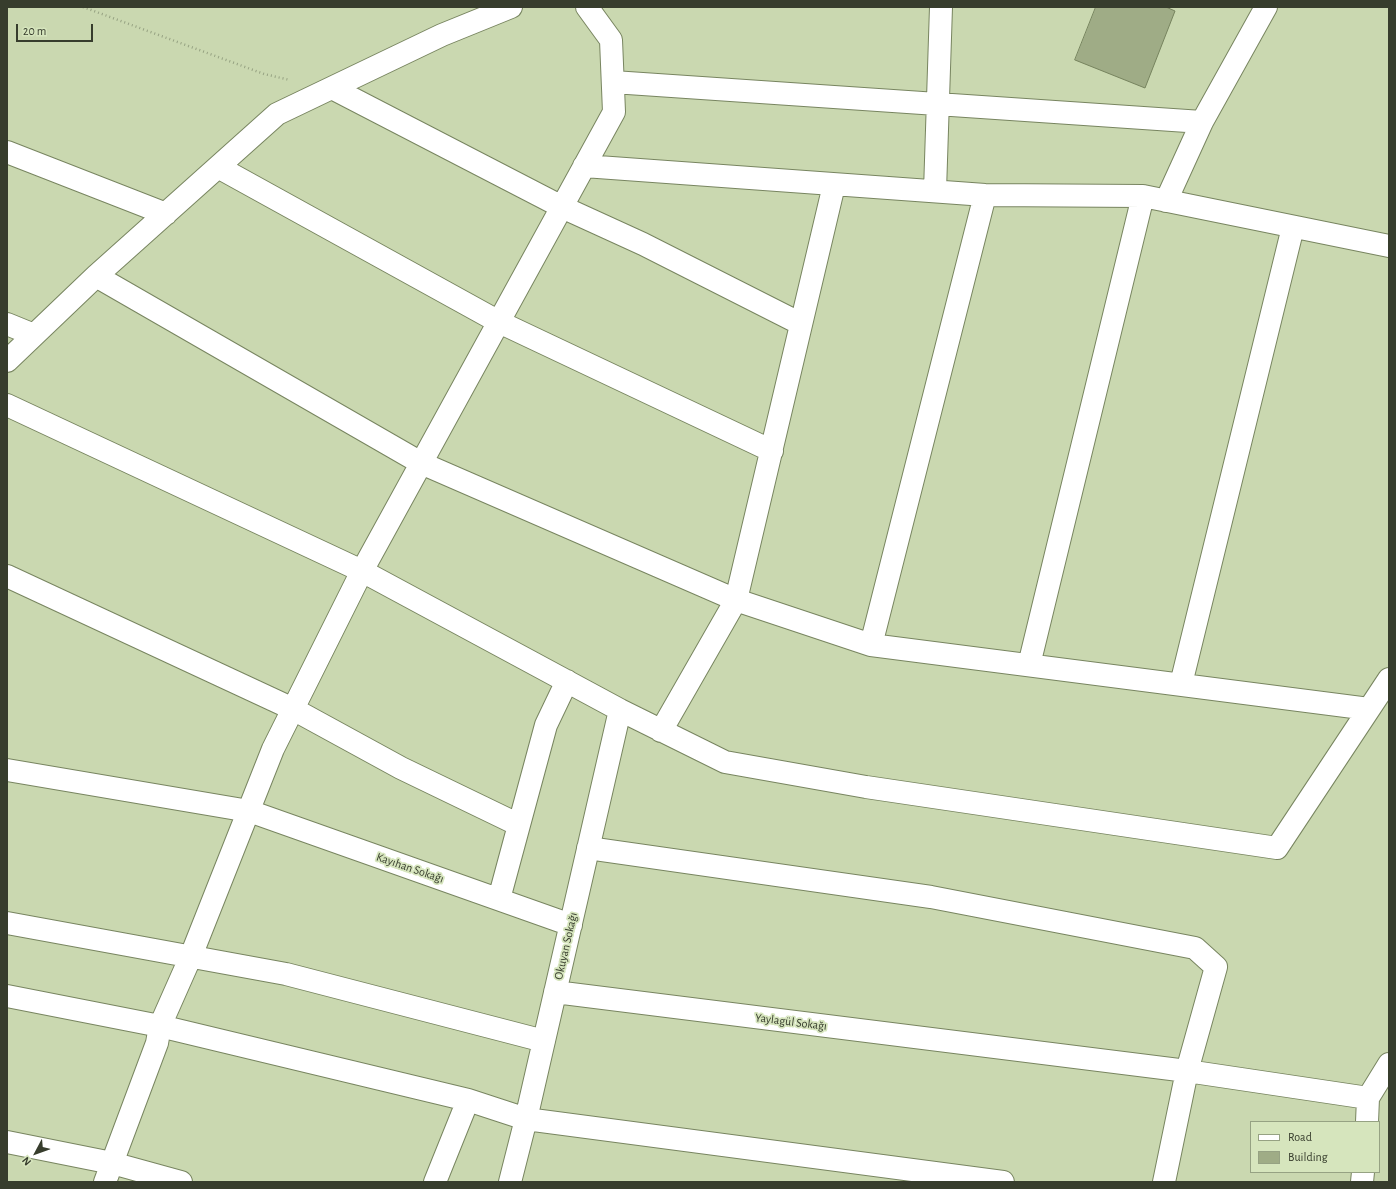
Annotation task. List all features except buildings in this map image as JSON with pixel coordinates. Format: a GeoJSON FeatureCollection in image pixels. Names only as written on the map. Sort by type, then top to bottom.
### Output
{"type":"FeatureCollection","features":[{"type":"Feature","properties":{"kind":"street"},"geometry":{"type":"LineString","coordinates":[[7,360],[96,276],[277,114],[442,35],[473,14],[512,7]]}},
{"type":"Feature","properties":{"kind":"street"},"geometry":{"type":"LineString","coordinates":[[108,1173],[157,1043],[160,1026],[191,956],[273,749],[362,571],[614,112],[611,40],[587,7]]}},
{"type":"Feature","properties":{"kind":"street"},"geometry":{"type":"LineString","coordinates":[[935,191],[941,7]]}},
{"type":"Feature","properties":{"kind":"street"},"geometry":{"type":"LineString","coordinates":[[1166,201],[1202,122],[1266,7]]}},
{"type":"Feature","properties":{"kind":"street"},"geometry":{"type":"LineString","coordinates":[[613,82],[1202,122]]}},
{"type":"Feature","properties":{"kind":"street"},"geometry":{"type":"LineString","coordinates":[[332,88],[562,207],[643,244],[801,324]]}},
{"type":"Feature","properties":{"kind":"street"},"geometry":{"type":"LineString","coordinates":[[7,152],[166,214]]}},
{"type":"Feature","properties":{"kind":"street"},"geometry":{"type":"LineString","coordinates":[[584,166],[985,195],[1143,196],[1389,246]]}},
{"type":"Feature","properties":{"kind":"street"},"geometry":{"type":"LineString","coordinates":[[218,167],[498,322],[772,451]]}},
{"type":"Feature","properties":{"kind":"street"},"geometry":{"type":"LineString","coordinates":[[661,731],[736,600],[834,184]]}},
{"type":"Feature","properties":{"kind":"street"},"geometry":{"type":"LineString","coordinates":[[871,645],[985,195]]}},
{"type":"Feature","properties":{"kind":"street"},"geometry":{"type":"LineString","coordinates":[[1029,665],[1143,196]]}},
{"type":"Feature","properties":{"kind":"street"},"geometry":{"type":"LineString","coordinates":[[1181,684],[1294,227]]}},
{"type":"Feature","properties":{"kind":"street"},"geometry":{"type":"LineString","coordinates":[[96,276],[421,463],[736,600],[871,645],[1369,709]]}},
{"type":"Feature","properties":{"kind":"street"},"geometry":{"type":"LineString","coordinates":[[7,324],[34,336]]}},
{"type":"Feature","properties":{"kind":"street"},"geometry":{"type":"LineString","coordinates":[[7,405],[362,571],[620,710],[725,762],[866,786],[1277,848],[1389,679]]}},
{"type":"Feature","properties":{"kind":"street"},"geometry":{"type":"LineString","coordinates":[[7,576],[293,709],[401,768],[519,825]]}},
{"type":"Feature","properties":{"kind":"street"},"geometry":{"type":"LineString","coordinates":[[499,899],[546,724],[567,681]]}},
{"type":"Feature","properties":{"kind":"street","name":"Okuyan Sokağı"},"geometry":{"type":"LineString","coordinates":[[510,1182],[544,1042],[620,710]]}},
{"type":"Feature","properties":{"kind":"street","name":"Kayıhan Sokağı"},"geometry":{"type":"LineString","coordinates":[[7,770],[249,811],[571,924]]}},
{"type":"Feature","properties":{"kind":"street"},"geometry":{"type":"LineString","coordinates":[[588,848],[931,897],[1195,948],[1216,967],[1187,1071],[1164,1182]]}},
{"type":"Feature","properties":{"kind":"street"},"geometry":{"type":"LineString","coordinates":[[7,923],[286,974],[544,1042]]}},
{"type":"Feature","properties":{"kind":"street","name":"Yaylagül Sokağı"},"geometry":{"type":"LineString","coordinates":[[555,992],[1187,1071],[1368,1098]]}},
{"type":"Feature","properties":{"kind":"street"},"geometry":{"type":"LineString","coordinates":[[7,996],[160,1026],[468,1100],[526,1119],[868,1173],[1003,1182]]}},
{"type":"Feature","properties":{"kind":"street"},"geometry":{"type":"LineString","coordinates":[[1366,1121],[1368,1098],[1389,1064]]}},
{"type":"Feature","properties":{"kind":"street"},"geometry":{"type":"LineString","coordinates":[[435,1182],[468,1100]]}},
{"type":"Feature","properties":{"kind":"street"},"geometry":{"type":"LineString","coordinates":[[7,1142],[108,1173],[181,1182]]}},
{"type":"Feature","properties":{"kind":"path"},"geometry":{"type":"LineString","coordinates":[[83,7],[264,74],[294,80]]}}]}
